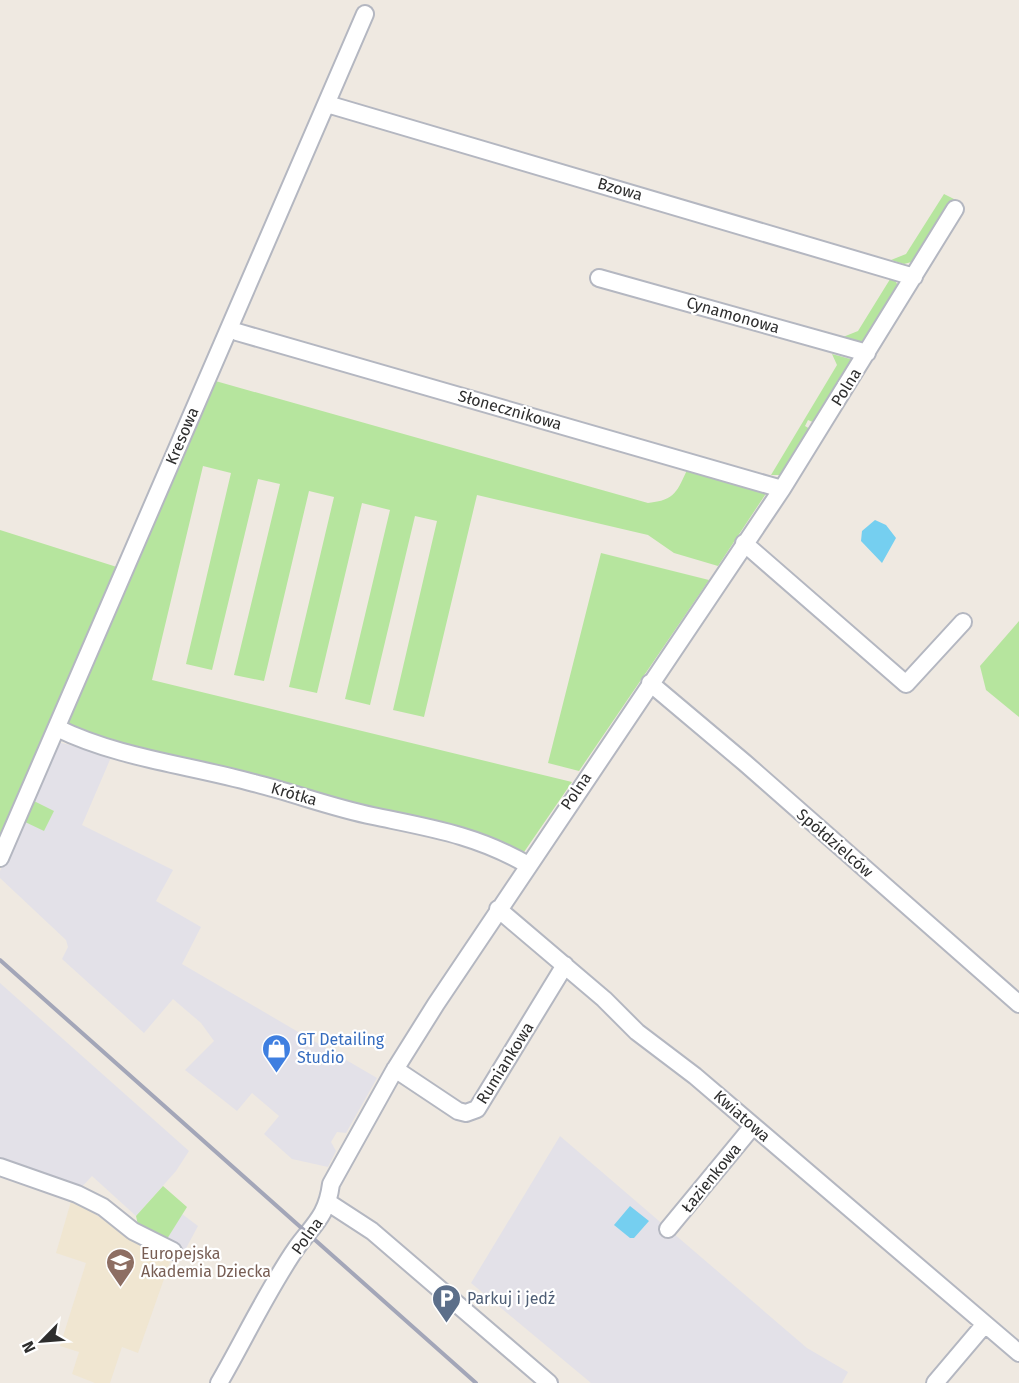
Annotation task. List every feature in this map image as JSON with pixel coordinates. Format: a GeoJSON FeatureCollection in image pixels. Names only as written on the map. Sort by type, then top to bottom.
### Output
{"type":"FeatureCollection","features":[{"type":"Feature","properties":{"kind":"street","name":"Kresowa"},"geometry":{"type":"LineString","coordinates":[[0,858],[365,14]]}},
{"type":"Feature","properties":{"kind":"street","name":"Bzowa"},"geometry":{"type":"LineString","coordinates":[[327,104],[914,277]]}},
{"type":"Feature","properties":{"kind":"street","name":"Polna"},"geometry":{"type":"LineString","coordinates":[[219,1383],[297,1247],[314,1228],[328,1203],[331,1184],[395,1069],[498,909],[782,489],[955,209]]}},
{"type":"Feature","properties":{"kind":"street","name":"Cynamonowa"},"geometry":{"type":"LineString","coordinates":[[599,278],[867,353]]}},
{"type":"Feature","properties":{"kind":"street","name":"Słonecznikowa"},"geometry":{"type":"LineString","coordinates":[[237,332],[782,489]]}},
{"type":"Feature","properties":{"kind":"street"},"geometry":{"type":"LineString","coordinates":[[744,543],[906,684],[963,622]]}},
{"type":"Feature","properties":{"kind":"street","name":"Spółdzielców"},"geometry":{"type":"LineString","coordinates":[[650,683],[745,763],[1019,1004]]}},
{"type":"Feature","properties":{"kind":"street","name":"Krótka"},"geometry":{"type":"LineString","coordinates":[[57,728],[84,742],[255,783],[371,816],[473,838],[502,850],[528,865]]}},
{"type":"Feature","properties":{"kind":"street","name":"Kwiatowa"},"geometry":{"type":"LineString","coordinates":[[498,909],[565,965],[637,1032],[753,1126],[1019,1353]]}},
{"type":"Feature","properties":{"kind":"street","name":"Rumiankowa"},"geometry":{"type":"LineString","coordinates":[[395,1069],[458,1111],[466,1113],[477,1109],[565,965]]}},
{"type":"Feature","properties":{"kind":"street","name":"Łazienkowa"},"geometry":{"type":"LineString","coordinates":[[668,1229],[753,1126]]}},
{"type":"Feature","properties":{"kind":"street"},"geometry":{"type":"LineString","coordinates":[[0,1167],[78,1194],[103,1207],[133,1231],[173,1251]]}},
{"type":"Feature","properties":{"kind":"street"},"geometry":{"type":"LineString","coordinates":[[328,1203],[372,1231],[549,1383]]}},
{"type":"Feature","properties":{"kind":"street"},"geometry":{"type":"LineString","coordinates":[[935,1383],[985,1324]]}},
{"type":"Feature","properties":{"kind":"shaded area"},"geometry":{"type":"Polygon","coordinates":[[[57,742],[112,755],[82,825],[173,870],[156,901],[201,927],[182,964],[377,1078],[346,1133],[337,1132],[331,1142],[336,1151],[328,1167],[292,1159],[264,1134],[279,1116],[252,1093],[237,1111],[185,1070],[214,1041],[201,1023],[173,999],[144,1033],[62,959],[68,947],[66,940],[0,878],[0,871],[23,821],[53,811],[32,800],[57,742]]]}},
{"type":"Feature","properties":{"kind":"shaded area"},"geometry":{"type":"Polygon","coordinates":[[[0,983],[189,1151],[176,1171],[136,1216],[92,1176],[80,1189],[0,1160],[0,983]]]}},
{"type":"Feature","properties":{"kind":"shaded area"},"geometry":{"type":"Polygon","coordinates":[[[560,1136],[807,1348],[848,1372],[842,1383],[591,1383],[471,1283],[560,1136]]]}},
{"type":"Feature","properties":{"kind":"shaded area","name":"Europejska Akademia Dziecka"},"geometry":{"type":"Polygon","coordinates":[[[72,1198],[122,1233],[171,1259],[138,1353],[122,1347],[110,1383],[95,1383],[72,1374],[79,1352],[60,1346],[86,1263],[56,1253],[72,1198]]]}},
{"type":"Feature","properties":{"kind":"shaded area"},"geometry":{"type":"Polygon","coordinates":[[[182,1214],[198,1226],[184,1252],[167,1239],[182,1214]]]}},
{"type":"Feature","properties":{"kind":"green space"},"geometry":{"type":"Polygon","coordinates":[[[944,194],[956,200],[919,260],[904,264],[891,260],[906,254],[944,194]]]}},
{"type":"Feature","properties":{"kind":"green space"},"geometry":{"type":"Polygon","coordinates":[[[892,276],[899,287],[864,343],[843,337],[858,331],[892,276]]]}},
{"type":"Feature","properties":{"kind":"green space"},"geometry":{"type":"Polygon","coordinates":[[[832,354],[854,360],[815,423],[808,420],[805,426],[810,429],[781,475],[771,475],[837,365],[832,354]]]}},
{"type":"Feature","properties":{"kind":"green space"},"geometry":{"type":"Polygon","coordinates":[[[212,380],[648,503],[670,497],[681,483],[688,468],[767,492],[718,566],[674,553],[648,535],[477,495],[424,717],[393,710],[437,521],[415,516],[370,705],[345,699],[390,510],[362,503],[317,693],[289,687],[334,497],[309,491],[264,681],[234,675],[280,484],[258,479],[212,670],[186,664],[231,473],[203,466],[152,680],[572,782],[522,855],[390,815],[90,736],[67,725],[66,717],[212,380]]]}},
{"type":"Feature","properties":{"kind":"green space"},"geometry":{"type":"Polygon","coordinates":[[[0,530],[120,568],[0,846],[0,530]]]}},
{"type":"Feature","properties":{"kind":"green space"},"geometry":{"type":"Polygon","coordinates":[[[601,553],[709,580],[579,771],[548,763],[601,553]]]}},
{"type":"Feature","properties":{"kind":"green space"},"geometry":{"type":"Polygon","coordinates":[[[1019,621],[1019,717],[986,690],[980,666],[1019,621]]]}},
{"type":"Feature","properties":{"kind":"green space"},"geometry":{"type":"Polygon","coordinates":[[[32,800],[54,811],[44,831],[23,821],[32,800]]]}},
{"type":"Feature","properties":{"kind":"green space"},"geometry":{"type":"Polygon","coordinates":[[[163,1186],[187,1207],[167,1239],[138,1225],[136,1216],[163,1186]]]}},
{"type":"Feature","properties":{"kind":"water"},"geometry":{"type":"Polygon","coordinates":[[[875,520],[886,525],[896,538],[882,563],[861,541],[862,531],[875,520]]]}},
{"type":"Feature","properties":{"kind":"water"},"geometry":{"type":"Polygon","coordinates":[[[630,1206],[649,1221],[634,1238],[630,1238],[614,1225],[630,1206]]]}},
{"type":"Feature","properties":{"kind":"railway"},"geometry":{"type":"LineString","coordinates":[[0,960],[476,1383]]}},
{"type":"Feature","properties":{"kind":"place","name":"GT Detailing Studio"},"geometry":{"type":"Point","coordinates":[276,1074]}},
{"type":"Feature","properties":{"kind":"place","name":"Europejska Akademia Dziecka"},"geometry":{"type":"Point","coordinates":[120,1288]}},
{"type":"Feature","properties":{"kind":"place","name":"Parkuj i jedź"},"geometry":{"type":"Point","coordinates":[446,1324]}}]}
